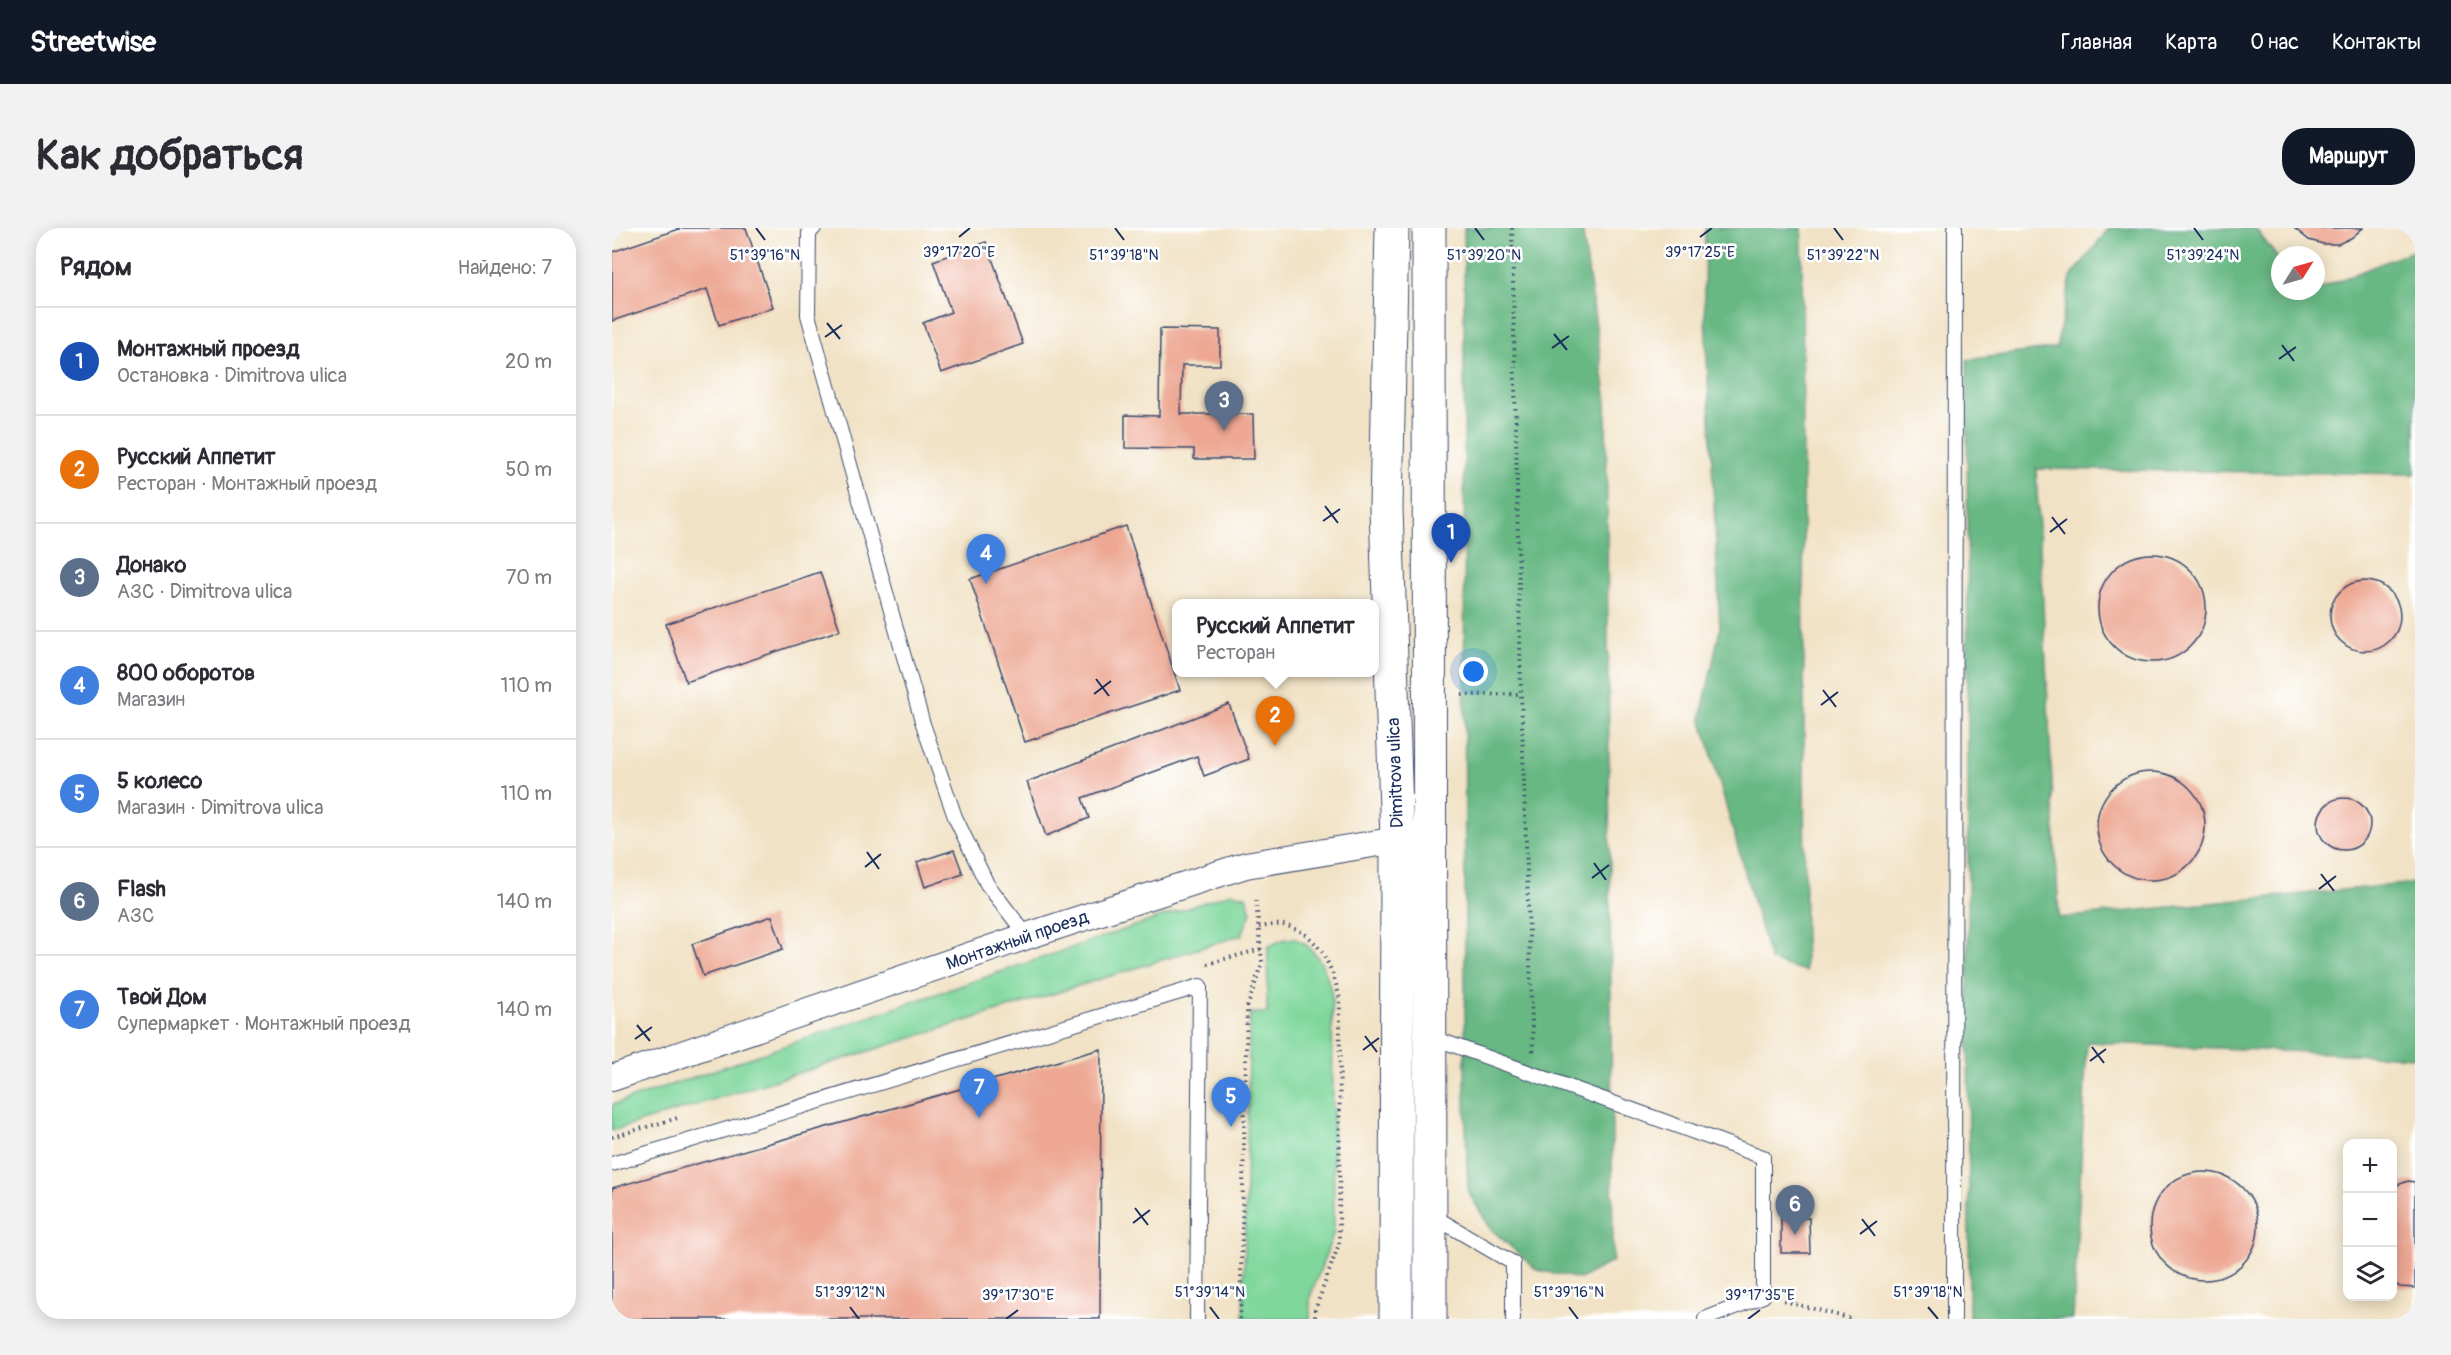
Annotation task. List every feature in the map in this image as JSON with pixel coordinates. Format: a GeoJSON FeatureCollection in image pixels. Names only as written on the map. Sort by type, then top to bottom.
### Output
{"type":"FeatureCollection","features":[{"type":"Feature","properties":{"kind":"main road","name":"Dimitrova ulica"},"geometry":{"type":"LineString","coordinates":[[1392,228],[1386,508],[1397,840],[1396,1319]]}},
{"type":"Feature","properties":{"kind":"main road","name":"Dimitrova ulica"},"geometry":{"type":"LineString","coordinates":[[1429,228],[1430,1319]]}},
{"type":"Feature","properties":{"kind":"street","name":"Монтажный проезд"},"geometry":{"type":"LineString","coordinates":[[612,1078],[1027,936],[1246,865],[1397,840],[1430,841]]}},
{"type":"Feature","properties":{"kind":"lane"},"geometry":{"type":"LineString","coordinates":[[814,228],[809,233],[808,315],[922,721],[955,817],[987,884],[1027,936]]}},
{"type":"Feature","properties":{"kind":"lane"},"geometry":{"type":"LineString","coordinates":[[1954,1319],[1955,228]]}},
{"type":"Feature","properties":{"kind":"lane"},"geometry":{"type":"LineString","coordinates":[[612,1164],[1200,986],[1197,1319]]}},
{"type":"Feature","properties":{"kind":"lane"},"geometry":{"type":"LineString","coordinates":[[1431,1037],[1763,1157],[1763,1296],[1705,1319]]}},
{"type":"Feature","properties":{"kind":"lane"},"geometry":{"type":"LineString","coordinates":[[1430,1214],[1513,1263],[1513,1319]]}},
{"type":"Feature","properties":{"kind":"path"},"geometry":{"type":"LineString","coordinates":[[1512,228],[1521,694],[1533,1075]]}},
{"type":"Feature","properties":{"kind":"path"},"geometry":{"type":"LineString","coordinates":[[1456,696],[1521,694]]}},
{"type":"Feature","properties":{"kind":"path"},"geometry":{"type":"LineString","coordinates":[[1240,1319],[1247,1008],[1262,962],[1256,901]]}},
{"type":"Feature","properties":{"kind":"path"},"geometry":{"type":"LineString","coordinates":[[1259,927],[1286,925],[1304,933],[1324,953],[1334,973],[1340,999],[1339,1244],[1315,1310],[1315,1319]]}},
{"type":"Feature","properties":{"kind":"path"},"geometry":{"type":"LineString","coordinates":[[1763,1296],[1852,1319]]}},
{"type":"Feature","properties":{"kind":"green space"},"geometry":{"type":"Polygon","coordinates":[[[1464,228],[1582,228],[1606,395],[1613,1261],[1580,1279],[1537,1270],[1491,1229],[1468,1192],[1465,1098],[1464,228]]]}},
{"type":"Feature","properties":{"kind":"green space"},"geometry":{"type":"Polygon","coordinates":[[[1705,228],[1802,228],[1805,971],[1770,961],[1701,717],[1720,629],[1704,295],[1705,228]]]}},
{"type":"Feature","properties":{"kind":"green space"},"geometry":{"type":"Polygon","coordinates":[[[2109,228],[2255,228],[2271,249],[2271,300],[2325,300],[2325,286],[2415,250],[2415,474],[2036,469],[2059,918],[2415,883],[2415,1057],[2087,1042],[2073,1319],[1969,1319],[1967,360],[2056,348],[2071,277],[2109,228]]]}},
{"type":"Feature","properties":{"kind":"green space"},"geometry":{"type":"Polygon","coordinates":[[[1231,893],[1246,896],[1251,912],[1242,935],[612,1131],[612,1105],[1231,893]]]}},
{"type":"Feature","properties":{"kind":"green space"},"geometry":{"type":"Polygon","coordinates":[[[1294,938],[1310,948],[1316,955],[1324,970],[1332,996],[1334,1232],[1310,1297],[1310,1319],[1243,1319],[1250,1013],[1267,1013],[1268,947],[1282,940],[1294,938]]]}},
{"type":"Feature","properties":{"kind":"building"},"geometry":{"type":"Polygon","coordinates":[[[682,228],[746,228],[773,307],[719,325],[707,289],[612,321],[612,252],[682,228]]]}},
{"type":"Feature","properties":{"kind":"building"},"geometry":{"type":"Polygon","coordinates":[[[2294,228],[2363,228],[2351,238],[2338,244],[2323,244],[2309,240],[2294,228]]]}},
{"type":"Feature","properties":{"kind":"building"},"geometry":{"type":"Polygon","coordinates":[[[986,242],[1023,344],[941,373],[923,323],[951,312],[933,261],[986,242]]]}},
{"type":"Feature","properties":{"kind":"building"},"geometry":{"type":"Polygon","coordinates":[[[1160,329],[1220,330],[1220,365],[1182,365],[1181,414],[1253,414],[1254,459],[1194,459],[1194,449],[1125,448],[1125,415],[1159,416],[1160,329]]]}},
{"type":"Feature","properties":{"kind":"building"},"geometry":{"type":"Polygon","coordinates":[[[1126,526],[1172,666],[1172,677],[1176,677],[1180,690],[1025,742],[970,579],[1126,526]]]}},
{"type":"Feature","properties":{"kind":"building"},"geometry":{"type":"Polygon","coordinates":[[[2152,554],[2173,558],[2190,570],[2202,587],[2206,608],[2202,629],[2190,646],[2173,658],[2152,662],[2131,658],[2114,646],[2102,629],[2098,608],[2102,587],[2114,570],[2131,558],[2152,554]]]}},
{"type":"Feature","properties":{"kind":"building"},"geometry":{"type":"Polygon","coordinates":[[[820,572],[840,630],[686,682],[666,624],[820,572]]]}},
{"type":"Feature","properties":{"kind":"building"},"geometry":{"type":"Polygon","coordinates":[[[2365,581],[2378,584],[2390,591],[2397,603],[2400,616],[2397,629],[2390,641],[2378,648],[2365,651],[2352,648],[2340,641],[2333,629],[2330,616],[2333,603],[2340,591],[2352,584],[2365,581]]]}},
{"type":"Feature","properties":{"kind":"building"},"geometry":{"type":"Polygon","coordinates":[[[1229,704],[1249,759],[1204,776],[1197,756],[1082,798],[1089,818],[1046,836],[1027,782],[1229,704]]]}},
{"type":"Feature","properties":{"kind":"building"},"geometry":{"type":"Polygon","coordinates":[[[2151,772],[2172,776],[2189,788],[2201,805],[2205,826],[2201,847],[2189,864],[2172,876],[2151,880],[2130,876],[2113,864],[2101,847],[2097,826],[2101,805],[2113,788],[2130,776],[2151,772]]]}},
{"type":"Feature","properties":{"kind":"building"},"geometry":{"type":"Polygon","coordinates":[[[2339,798],[2349,798],[2358,802],[2366,810],[2370,824],[2366,838],[2358,846],[2349,850],[2339,850],[2330,846],[2322,838],[2318,829],[2318,819],[2322,810],[2330,802],[2339,798]]]}},
{"type":"Feature","properties":{"kind":"building"},"geometry":{"type":"Polygon","coordinates":[[[954,850],[963,874],[925,887],[917,862],[954,850]]]}},
{"type":"Feature","properties":{"kind":"building"},"geometry":{"type":"Polygon","coordinates":[[[772,916],[783,949],[703,976],[692,944],[772,916]]]}},
{"type":"Feature","properties":{"kind":"building"},"geometry":{"type":"Polygon","coordinates":[[[1101,1049],[1100,1319],[612,1319],[612,1188],[1101,1049]]]}},
{"type":"Feature","properties":{"kind":"building"},"geometry":{"type":"Polygon","coordinates":[[[2204,1172],[2225,1176],[2242,1188],[2254,1205],[2258,1226],[2254,1247],[2242,1264],[2225,1276],[2204,1280],[2183,1276],[2166,1264],[2154,1247],[2150,1226],[2154,1205],[2166,1188],[2183,1176],[2204,1172]]]}},
{"type":"Feature","properties":{"kind":"building"},"geometry":{"type":"Polygon","coordinates":[[[2408,1181],[2415,1182],[2415,1288],[2397,1285],[2397,1185],[2408,1181]]]}},
{"type":"Feature","properties":{"kind":"building"},"geometry":{"type":"Polygon","coordinates":[[[1781,1218],[1809,1218],[1810,1253],[1781,1253],[1781,1218]]]}},
{"type":"Feature","properties":{"kind":"place","name":"Донако"},"geometry":{"type":"Point","coordinates":[1224,431]}},
{"type":"Feature","properties":{"kind":"place","name":"Монтажный проезд"},"geometry":{"type":"Point","coordinates":[1451,563]}},
{"type":"Feature","properties":{"kind":"place","name":"800 оборотов"},"geometry":{"type":"Point","coordinates":[986,584]}},
{"type":"Feature","properties":{"kind":"place","name":"Русский Аппетит"},"geometry":{"type":"Point","coordinates":[1275,746]}},
{"type":"Feature","properties":{"kind":"place","name":"Твой Дом"},"geometry":{"type":"Point","coordinates":[979,1118]}},
{"type":"Feature","properties":{"kind":"place","name":"5 колесо"},"geometry":{"type":"Point","coordinates":[1231,1127]}},
{"type":"Feature","properties":{"kind":"place","name":"Flash"},"geometry":{"type":"Point","coordinates":[1795,1235]}}]}
